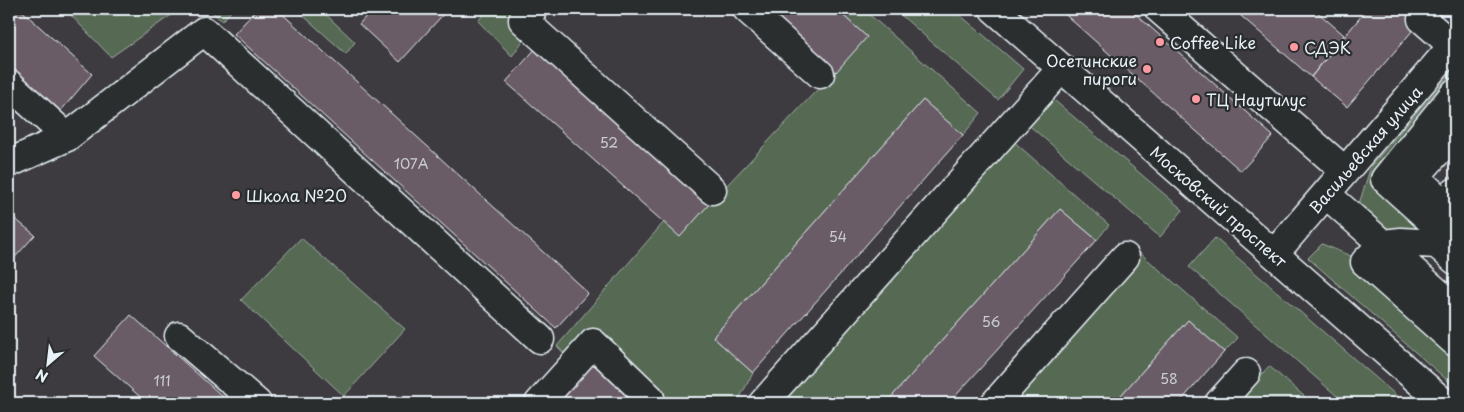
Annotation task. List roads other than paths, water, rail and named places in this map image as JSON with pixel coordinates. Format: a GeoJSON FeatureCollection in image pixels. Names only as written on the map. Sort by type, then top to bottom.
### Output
{"type":"FeatureCollection","features":[{"type":"Feature","properties":{"kind":"street"},"geometry":{"type":"LineString","coordinates":[[533,9],[522,20],[712,190]]}},
{"type":"Feature","properties":{"kind":"street"},"geometry":{"type":"LineString","coordinates":[[747,9],[820,74]]}},
{"type":"Feature","properties":{"kind":"street","name":"Московский проспект"},"geometry":{"type":"LineString","coordinates":[[994,9],[1444,403]]}},
{"type":"Feature","properties":{"kind":"street"},"geometry":{"type":"LineString","coordinates":[[1159,9],[1345,171]]}},
{"type":"Feature","properties":{"kind":"street"},"geometry":{"type":"LineString","coordinates":[[1422,20],[1454,44]]}},
{"type":"Feature","properties":{"kind":"street"},"geometry":{"type":"LineString","coordinates":[[9,163],[67,137],[204,31],[540,339]]}},
{"type":"Feature","properties":{"kind":"street","name":"Васильевская улица"},"geometry":{"type":"LineString","coordinates":[[1274,254],[1454,44]]}},
{"type":"Feature","properties":{"kind":"street"},"geometry":{"type":"LineString","coordinates":[[763,403],[1062,68]]}},
{"type":"Feature","properties":{"kind":"street"},"geometry":{"type":"LineString","coordinates":[[9,84],[67,137]]}},
{"type":"Feature","properties":{"kind":"street"},"geometry":{"type":"LineString","coordinates":[[1455,93],[1385,178],[1445,233],[1455,221]]}},
{"type":"Feature","properties":{"kind":"street"},"geometry":{"type":"LineString","coordinates":[[1455,132],[1415,177],[1444,204],[1455,192]]}},
{"type":"Feature","properties":{"kind":"street"},"geometry":{"type":"LineString","coordinates":[[1326,194],[1455,308]]}},
{"type":"Feature","properties":{"kind":"street"},"geometry":{"type":"LineString","coordinates":[[1455,260],[1437,244],[1400,242],[1383,244],[1365,262],[1455,342]]}},
{"type":"Feature","properties":{"kind":"street"},"geometry":{"type":"LineString","coordinates":[[995,403],[1125,257]]}},
{"type":"Feature","properties":{"kind":"street"},"geometry":{"type":"LineString","coordinates":[[179,336],[257,403]]}},
{"type":"Feature","properties":{"kind":"street"},"geometry":{"type":"LineString","coordinates":[[539,403],[593,343],[650,398],[645,403]]}},
{"type":"Feature","properties":{"kind":"street"},"geometry":{"type":"LineString","coordinates":[[1219,403],[1246,373]]}},
{"type":"Feature","properties":{"kind":"place","name":"Coffee Like"},"geometry":{"type":"Point","coordinates":[1160,42]}},
{"type":"Feature","properties":{"kind":"place","name":"СДЭК"},"geometry":{"type":"Point","coordinates":[1294,47]}},
{"type":"Feature","properties":{"kind":"place","name":"Осетинские пироги"},"geometry":{"type":"Point","coordinates":[1147,69]}},
{"type":"Feature","properties":{"kind":"place","name":"ТЦ Наутилус"},"geometry":{"type":"Point","coordinates":[1196,99]}},
{"type":"Feature","properties":{"kind":"place","name":"Школа №20"},"geometry":{"type":"Point","coordinates":[236,195]}}]}
